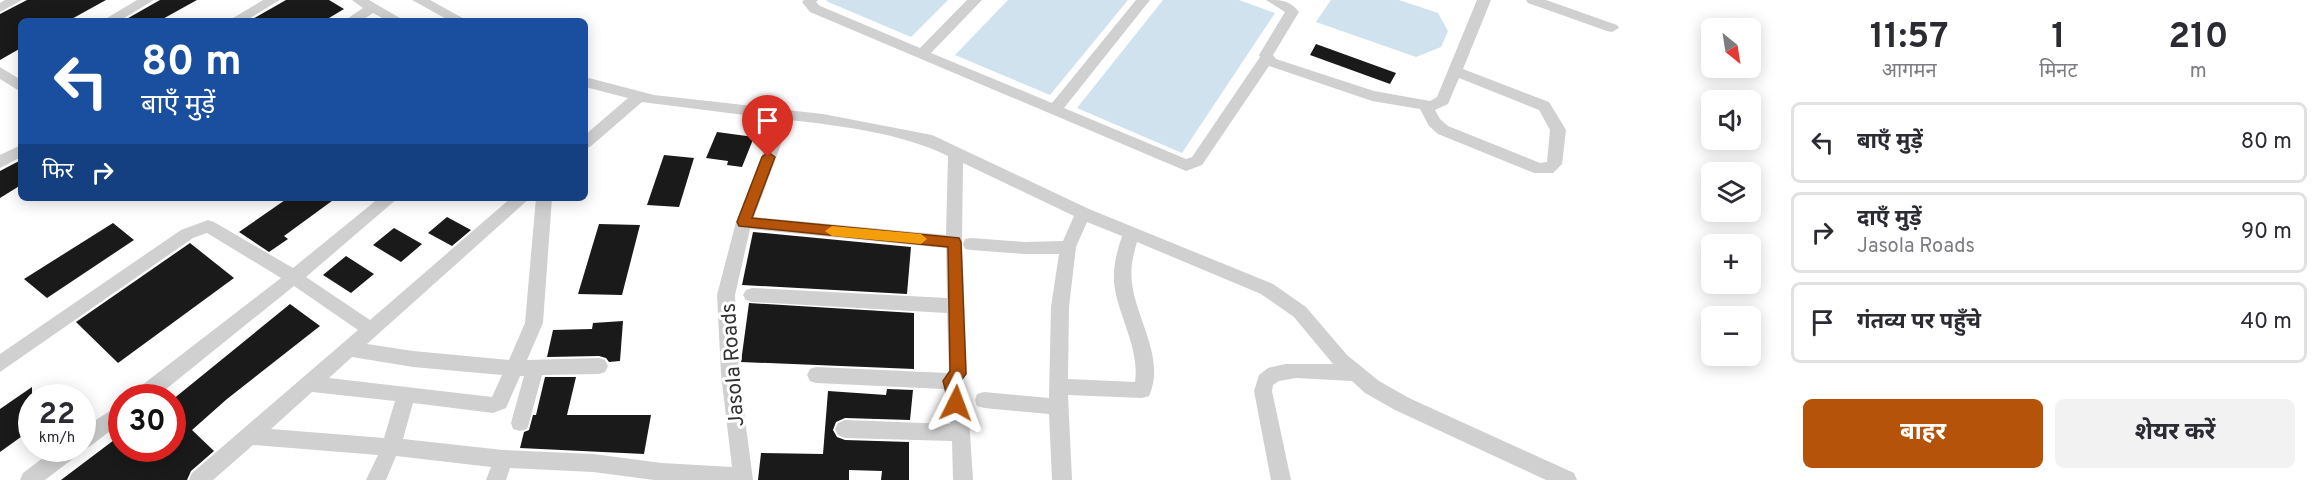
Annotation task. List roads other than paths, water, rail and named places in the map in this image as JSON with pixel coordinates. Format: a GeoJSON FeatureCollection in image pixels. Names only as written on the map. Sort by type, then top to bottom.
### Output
{"type":"FeatureCollection","features":[{"type":"Feature","properties":{"kind":"street"},"geometry":{"type":"LineString","coordinates":[[0,8],[15,0]]}},
{"type":"Feature","properties":{"kind":"street"},"geometry":{"type":"LineString","coordinates":[[114,18],[147,0]]}},
{"type":"Feature","properties":{"kind":"street"},"geometry":{"type":"LineString","coordinates":[[240,18],[273,0]]}},
{"type":"Feature","properties":{"kind":"street"},"geometry":{"type":"LineString","coordinates":[[359,0],[392,18]]}},
{"type":"Feature","properties":{"kind":"street"},"geometry":{"type":"LineString","coordinates":[[419,0],[455,18]]}},
{"type":"Feature","properties":{"kind":"street"},"geometry":{"type":"LineString","coordinates":[[811,0],[811,6],[814,9],[1178,163],[1193,164],[1267,58],[1266,55],[1292,12],[1288,6],[1273,0]]}},
{"type":"Feature","properties":{"kind":"street"},"geometry":{"type":"LineString","coordinates":[[922,54],[975,0]]}},
{"type":"Feature","properties":{"kind":"street"},"geometry":{"type":"LineString","coordinates":[[1054,110],[1143,0]]}},
{"type":"Feature","properties":{"kind":"street"},"geometry":{"type":"LineString","coordinates":[[1267,58],[1276,65],[1359,93],[1432,106],[1443,100],[1484,0]]}},
{"type":"Feature","properties":{"kind":"street"},"geometry":{"type":"LineString","coordinates":[[1533,0],[1612,28]]}},
{"type":"Feature","properties":{"kind":"street"},"geometry":{"type":"LineString","coordinates":[[356,18],[372,8]]}},
{"type":"Feature","properties":{"kind":"street"},"geometry":{"type":"LineString","coordinates":[[2,77],[18,71]]}},
{"type":"Feature","properties":{"kind":"street"},"geometry":{"type":"LineString","coordinates":[[1425,104],[1434,122],[1452,135],[1539,169],[1548,169],[1554,164],[1558,130],[1544,106],[1455,71]]}},
{"type":"Feature","properties":{"kind":"street"},"geometry":{"type":"LineString","coordinates":[[2,77],[18,85]]}},
{"type":"Feature","properties":{"kind":"street"},"geometry":{"type":"LineString","coordinates":[[588,83],[638,97],[823,118],[927,139],[1083,213],[1267,289],[1300,312],[1353,373],[1372,387],[1402,404],[1568,480]]}},
{"type":"Feature","properties":{"kind":"street"},"geometry":{"type":"LineString","coordinates":[[588,140],[638,97]]}},
{"type":"Feature","properties":{"kind":"street","name":"Jasola Roads"},"geometry":{"type":"LineString","coordinates":[[742,478],[725,304],[744,222],[785,114]]}},
{"type":"Feature","properties":{"kind":"street"},"geometry":{"type":"LineString","coordinates":[[0,162],[18,152]]}},
{"type":"Feature","properties":{"kind":"street"},"geometry":{"type":"LineString","coordinates":[[816,375],[951,381],[958,374],[955,306],[963,243],[956,152]]}},
{"type":"Feature","properties":{"kind":"street"},"geometry":{"type":"LineString","coordinates":[[158,384],[386,201]]}},
{"type":"Feature","properties":{"kind":"street"},"geometry":{"type":"LineString","coordinates":[[199,480],[519,201]]}},
{"type":"Feature","properties":{"kind":"street"},"geometry":{"type":"LineString","coordinates":[[308,384],[496,404],[534,323],[544,201]]}},
{"type":"Feature","properties":{"kind":"street"},"geometry":{"type":"LineString","coordinates":[[1062,480],[1058,407],[1060,307],[1068,247],[1083,213]]}},
{"type":"Feature","properties":{"kind":"street"},"geometry":{"type":"LineString","coordinates":[[744,222],[1025,248],[1068,247]]}},
{"type":"Feature","properties":{"kind":"street"},"geometry":{"type":"LineString","coordinates":[[0,364],[187,234],[208,226],[294,277],[370,329]]}},
{"type":"Feature","properties":{"kind":"street"},"geometry":{"type":"LineString","coordinates":[[1058,387],[1143,390],[1144,365],[1123,285],[1122,261],[1131,233]]}},
{"type":"Feature","properties":{"kind":"street"},"geometry":{"type":"LineString","coordinates":[[752,296],[955,306]]}},
{"type":"Feature","properties":{"kind":"street"},"geometry":{"type":"LineString","coordinates":[[348,349],[513,368],[599,366]]}},
{"type":"Feature","properties":{"kind":"street"},"geometry":{"type":"LineString","coordinates":[[520,423],[536,369]]}},
{"type":"Feature","properties":{"kind":"street"},"geometry":{"type":"LineString","coordinates":[[1281,480],[1263,391],[1265,380],[1271,375],[1288,370],[1353,373]]}},
{"type":"Feature","properties":{"kind":"street"},"geometry":{"type":"LineString","coordinates":[[951,381],[956,393],[963,480]]}},
{"type":"Feature","properties":{"kind":"street"},"geometry":{"type":"LineString","coordinates":[[376,480],[391,447],[406,394]]}},
{"type":"Feature","properties":{"kind":"street"},"geometry":{"type":"LineString","coordinates":[[984,400],[1058,407]]}},
{"type":"Feature","properties":{"kind":"street"},"geometry":{"type":"LineString","coordinates":[[845,429],[960,433]]}},
{"type":"Feature","properties":{"kind":"street"},"geometry":{"type":"LineString","coordinates":[[248,436],[391,447],[503,459],[593,463],[662,472],[742,478]]}},
{"type":"Feature","properties":{"kind":"street"},"geometry":{"type":"LineString","coordinates":[[496,480],[503,459]]}},
{"type":"Feature","properties":{"kind":"street"},"geometry":{"type":"LineString","coordinates":[[30,480],[54,462]]}},
{"type":"Feature","properties":{"kind":"water"},"geometry":{"type":"Polygon","coordinates":[[[948,0],[911,37],[826,1],[948,0]]]}},
{"type":"Feature","properties":{"kind":"water"},"geometry":{"type":"Polygon","coordinates":[[[1008,0],[1128,0],[1050,95],[955,55],[1008,0]]]}},
{"type":"Feature","properties":{"kind":"water"},"geometry":{"type":"Polygon","coordinates":[[[1163,0],[1239,0],[1275,13],[1182,153],[1077,108],[1163,0]]]}},
{"type":"Feature","properties":{"kind":"water"},"geometry":{"type":"Polygon","coordinates":[[[1331,0],[1399,0],[1438,13],[1448,31],[1441,47],[1416,57],[1316,22],[1331,0]]]}}]}
